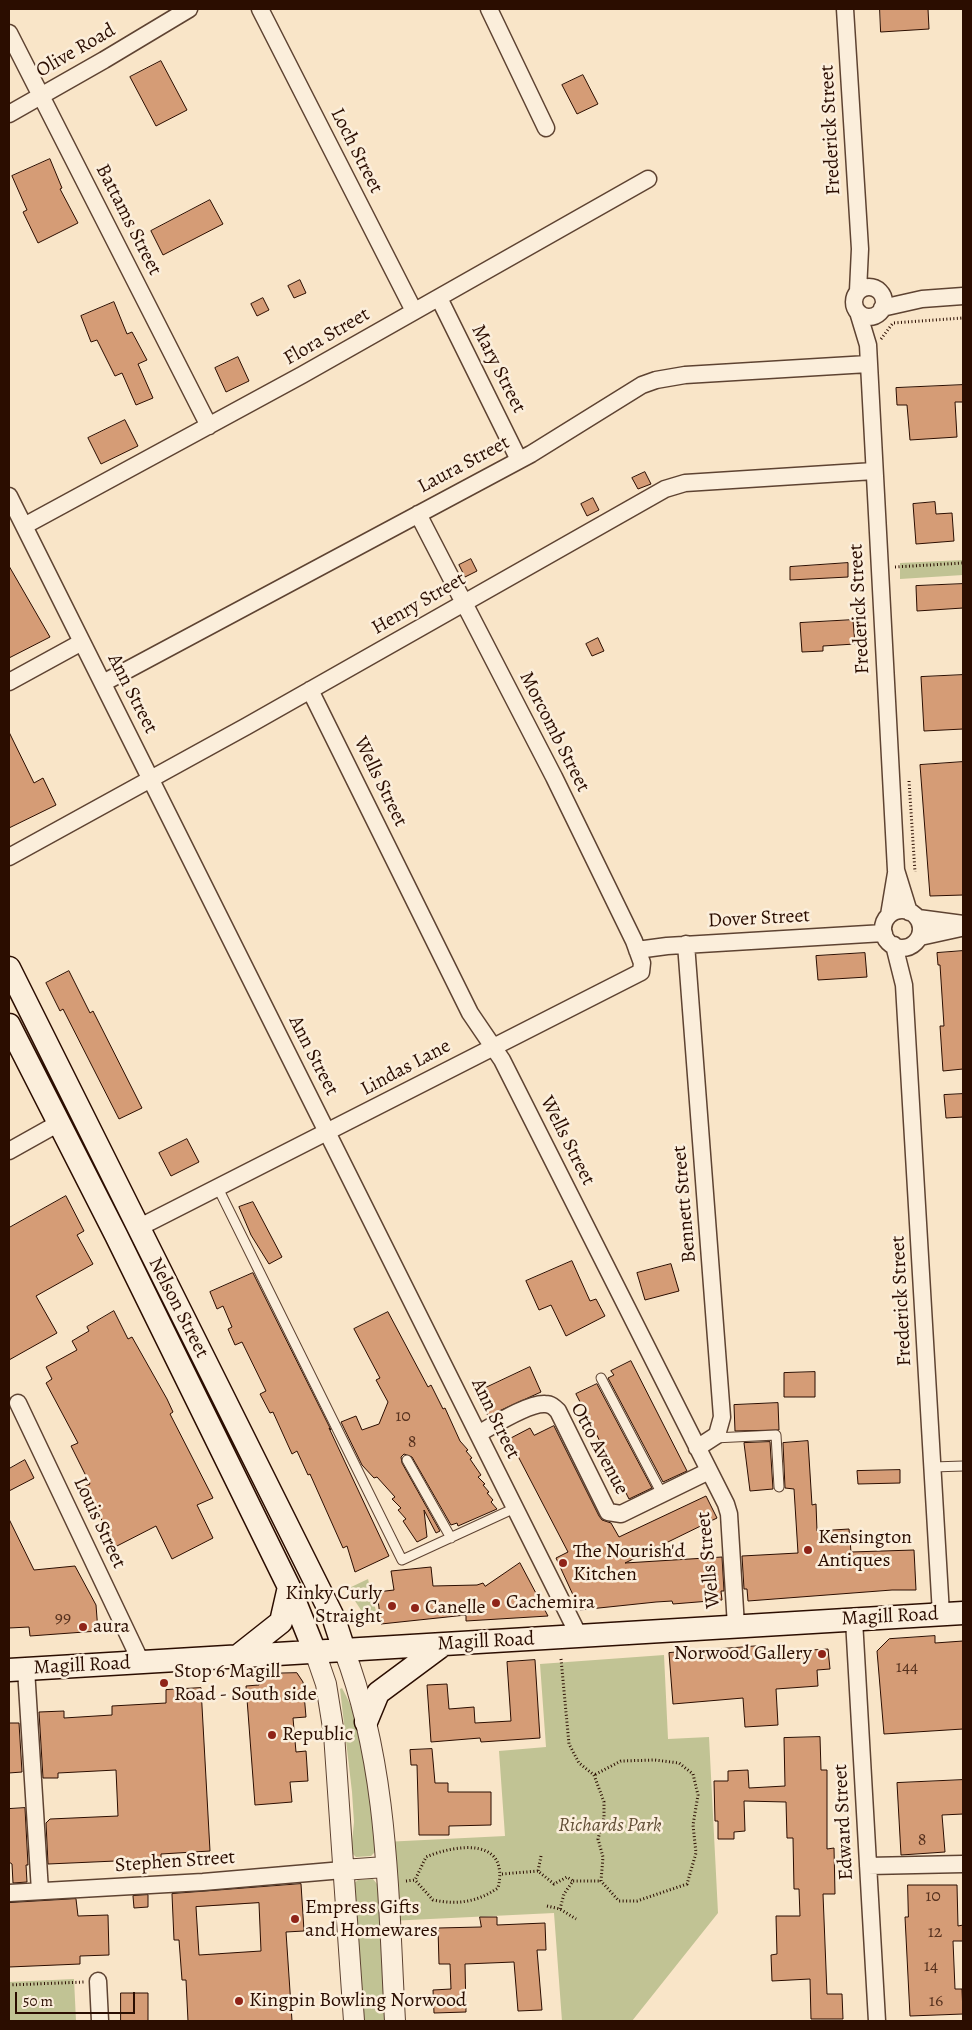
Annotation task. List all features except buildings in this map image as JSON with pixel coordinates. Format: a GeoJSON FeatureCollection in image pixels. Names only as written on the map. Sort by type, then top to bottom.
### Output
{"type":"FeatureCollection","features":[{"type":"Feature","properties":{"kind":"main road","name":"Nelson Street"},"geometry":{"type":"LineString","coordinates":[[9,968],[329,1610],[344,1650]]}},
{"type":"Feature","properties":{"kind":"main road","name":"Nelson Street"},"geometry":{"type":"LineString","coordinates":[[9,1025],[289,1587],[315,1652]]}},
{"type":"Feature","properties":{"kind":"main road"},"geometry":{"type":"LineString","coordinates":[[58,1123],[80,1111]]}},
{"type":"Feature","properties":{"kind":"main road"},"geometry":{"type":"LineString","coordinates":[[238,1656],[274,1630],[281,1622],[289,1587]]}},
{"type":"Feature","properties":{"kind":"main road","name":"Magill Road"},"geometry":{"type":"LineString","coordinates":[[17,1669],[952,1614]]}},
{"type":"Feature","properties":{"kind":"main road"},"geometry":{"type":"LineString","coordinates":[[366,1722],[378,1693],[444,1644]]}},
{"type":"Feature","properties":{"kind":"street","name":"Olive Road"},"geometry":{"type":"LineString","coordinates":[[9,114],[189,9]]}},
{"type":"Feature","properties":{"kind":"street","name":"Loch Street"},"geometry":{"type":"LineString","coordinates":[[260,9],[414,311]]}},
{"type":"Feature","properties":{"kind":"street"},"geometry":{"type":"LineString","coordinates":[[489,9],[546,128]]}},
{"type":"Feature","properties":{"kind":"street","name":"Frederick Street"},"geometry":{"type":"LineString","coordinates":[[845,9],[860,249],[871,290]]}},
{"type":"Feature","properties":{"kind":"street","name":"Battams Street"},"geometry":{"type":"LineString","coordinates":[[9,34],[209,426]]}},
{"type":"Feature","properties":{"kind":"street","name":"Flora Street"},"geometry":{"type":"LineString","coordinates":[[24,526],[209,426],[648,179]]}},
{"type":"Feature","properties":{"kind":"street"},"geometry":{"type":"LineString","coordinates":[[871,290],[884,302],[881,310]]}},
{"type":"Feature","properties":{"kind":"street"},"geometry":{"type":"LineString","coordinates":[[922,299],[871,290],[854,302],[858,312],[869,316],[881,310],[922,299],[963,296]]}},
{"type":"Feature","properties":{"kind":"street","name":"Mary Street"},"geometry":{"type":"LineString","coordinates":[[439,298],[520,460]]}},
{"type":"Feature","properties":{"kind":"street","name":"Frederick Street"},"geometry":{"type":"LineString","coordinates":[[881,310],[875,347],[868,364],[896,870],[889,915]]}},
{"type":"Feature","properties":{"kind":"street","name":"Frederick Street"},"geometry":{"type":"LineString","coordinates":[[858,312],[875,347]]}},
{"type":"Feature","properties":{"kind":"street","name":"Laura Street"},"geometry":{"type":"LineString","coordinates":[[103,683],[520,460],[642,386],[656,380],[685,375],[868,364]]}},
{"type":"Feature","properties":{"kind":"street","name":"Henry Street"},"geometry":{"type":"LineString","coordinates":[[9,857],[676,485],[874,471]]}},
{"type":"Feature","properties":{"kind":"street","name":"Ann Street"},"geometry":{"type":"LineString","coordinates":[[9,496],[579,1636]]}},
{"type":"Feature","properties":{"kind":"street","name":"Morcomb Street"},"geometry":{"type":"LineString","coordinates":[[418,514],[554,777],[638,950],[642,963],[641,972]]}},
{"type":"Feature","properties":{"kind":"street"},"geometry":{"type":"LineString","coordinates":[[9,682],[82,642]]}},
{"type":"Feature","properties":{"kind":"street","name":"Wells Street"},"geometry":{"type":"LineString","coordinates":[[310,690],[470,1013],[502,1060],[729,1514],[736,1626]]}},
{"type":"Feature","properties":{"kind":"street","name":"Frederick Street"},"geometry":{"type":"LineString","coordinates":[[896,870],[914,915]]}},
{"type":"Feature","properties":{"kind":"street"},"geometry":{"type":"LineString","coordinates":[[902,910],[914,915],[963,926],[902,948],[889,939],[884,925],[889,915],[902,910]]}},
{"type":"Feature","properties":{"kind":"street"},"geometry":{"type":"LineString","coordinates":[[914,915],[922,929],[915,942]]}},
{"type":"Feature","properties":{"kind":"street","name":"Frederick Street"},"geometry":{"type":"LineString","coordinates":[[889,939],[904,985],[932,1467],[952,1614]]}},
{"type":"Feature","properties":{"kind":"street","name":"Dover Street"},"geometry":{"type":"LineString","coordinates":[[638,950],[686,944],[889,939]]}},
{"type":"Feature","properties":{"kind":"street","name":"Frederick Street"},"geometry":{"type":"LineString","coordinates":[[904,985],[915,942]]}},
{"type":"Feature","properties":{"kind":"street","name":"Bennett Street"},"geometry":{"type":"LineString","coordinates":[[686,944],[722,1417],[720,1429],[714,1438]]}},
{"type":"Feature","properties":{"kind":"street","name":"Lindas Lane"},"geometry":{"type":"LineString","coordinates":[[138,1228],[328,1133],[492,1046],[641,972]]}},
{"type":"Feature","properties":{"kind":"street"},"geometry":{"type":"LineString","coordinates":[[9,1151],[58,1123]]}},
{"type":"Feature","properties":{"kind":"street","name":"Louis Street"},"geometry":{"type":"LineString","coordinates":[[18,1403],[141,1662]]}},
{"type":"Feature","properties":{"kind":"street","name":"Otto Avenue"},"geometry":{"type":"LineString","coordinates":[[478,1434],[532,1406],[552,1405],[558,1411],[608,1512],[621,1514],[709,1471]]}},
{"type":"Feature","properties":{"kind":"street"},"geometry":{"type":"LineString","coordinates":[[697,1448],[714,1438]]}},
{"type":"Feature","properties":{"kind":"street","name":"Edward Street"},"geometry":{"type":"LineString","coordinates":[[854,1620],[877,2021]]}},
{"type":"Feature","properties":{"kind":"street"},"geometry":{"type":"LineString","coordinates":[[344,1650],[356,1682],[366,1722],[378,1789],[395,2021]]}},
{"type":"Feature","properties":{"kind":"street"},"geometry":{"type":"LineString","coordinates":[[315,1652],[326,1684],[334,1734],[354,2021]]}},
{"type":"Feature","properties":{"kind":"street"},"geometry":{"type":"LineString","coordinates":[[17,1669],[40,1892]]}},
{"type":"Feature","properties":{"kind":"street"},"geometry":{"type":"LineString","coordinates":[[868,1866],[963,1864]]}},
{"type":"Feature","properties":{"kind":"street"},"geometry":{"type":"LineString","coordinates":[[343,1870],[385,1867]]}},
{"type":"Feature","properties":{"kind":"street","name":"Stephen Street"},"geometry":{"type":"LineString","coordinates":[[9,1894],[203,1882],[343,1870]]}},
{"type":"Feature","properties":{"kind":"street"},"geometry":{"type":"LineString","coordinates":[[98,1981],[100,2021]]}},
{"type":"Feature","properties":{"kind":"lane"},"geometry":{"type":"LineString","coordinates":[[218,1188],[402,1560],[515,1508]]}},
{"type":"Feature","properties":{"kind":"lane"},"geometry":{"type":"LineString","coordinates":[[601,1378],[662,1494]]}},
{"type":"Feature","properties":{"kind":"lane"},"geometry":{"type":"LineString","coordinates":[[714,1438],[776,1435],[779,1487]]}},
{"type":"Feature","properties":{"kind":"lane"},"geometry":{"type":"LineString","coordinates":[[407,1460],[451,1538]]}},
{"type":"Feature","properties":{"kind":"lane"},"geometry":{"type":"LineString","coordinates":[[932,1467],[963,1466]]}},
{"type":"Feature","properties":{"kind":"path"},"geometry":{"type":"LineString","coordinates":[[875,347],[893,323],[963,318]]}},
{"type":"Feature","properties":{"kind":"path"},"geometry":{"type":"LineString","coordinates":[[895,557],[896,577]]}},
{"type":"Feature","properties":{"kind":"path"},"geometry":{"type":"LineString","coordinates":[[895,567],[963,562]]}},
{"type":"Feature","properties":{"kind":"path"},"geometry":{"type":"LineString","coordinates":[[908,774],[915,873]]}},
{"type":"Feature","properties":{"kind":"path"},"geometry":{"type":"LineString","coordinates":[[561,1658],[569,1744],[579,1763],[594,1775],[604,1802],[604,1818],[598,1839],[603,1857],[601,1881],[619,1901],[637,1901],[687,1884],[696,1853],[693,1825],[698,1795],[693,1774],[679,1763],[655,1760],[621,1762],[594,1775]]}},
{"type":"Feature","properties":{"kind":"path"},"geometry":{"type":"LineString","coordinates":[[461,1847],[489,1852],[498,1860],[502,1874],[498,1888],[483,1898],[465,1903],[433,1900],[415,1880],[426,1857],[444,1849],[461,1847]]}},
{"type":"Feature","properties":{"kind":"path"},"geometry":{"type":"LineString","coordinates":[[538,1871],[541,1856]]}},
{"type":"Feature","properties":{"kind":"path"},"geometry":{"type":"LineString","coordinates":[[502,1874],[538,1871],[554,1884],[567,1877],[573,1881],[601,1881]]}},
{"type":"Feature","properties":{"kind":"path"},"geometry":{"type":"LineString","coordinates":[[406,1881],[415,1880]]}},
{"type":"Feature","properties":{"kind":"path"},"geometry":{"type":"LineString","coordinates":[[560,1909],[564,1894],[573,1881]]}},
{"type":"Feature","properties":{"kind":"path"},"geometry":{"type":"LineString","coordinates":[[548,1906],[560,1909],[576,1918]]}},
{"type":"Feature","properties":{"kind":"path"},"geometry":{"type":"LineString","coordinates":[[9,1985],[98,1981]]}},
{"type":"Feature","properties":{"kind":"green space"},"geometry":{"type":"Polygon","coordinates":[[[963,560],[963,575],[900,579],[900,563],[963,560]]]}},
{"type":"Feature","properties":{"kind":"green space"},"geometry":{"type":"Polygon","coordinates":[[[368,1579],[379,1623],[367,1619],[347,1589],[368,1579]]]}},
{"type":"Feature","properties":{"kind":"green space","name":"Richards Park"},"geometry":{"type":"Polygon","coordinates":[[[664,1655],[668,1739],[709,1737],[718,1913],[632,2021],[562,2021],[554,1913],[389,1921],[384,1842],[505,1836],[499,1751],[546,1747],[540,1664],[664,1655]]]}},
{"type":"Feature","properties":{"kind":"green space"},"geometry":{"type":"Polygon","coordinates":[[[342,1688],[357,1725],[367,1767],[375,1852],[371,1856],[356,1857],[351,1852],[354,1822],[340,1689],[342,1688]]]}},
{"type":"Feature","properties":{"kind":"green space"},"geometry":{"type":"Polygon","coordinates":[[[373,1879],[378,1889],[386,2021],[361,2021],[353,1884],[358,1880],[373,1879]]]}},
{"type":"Feature","properties":{"kind":"green space"},"geometry":{"type":"Polygon","coordinates":[[[74,1979],[76,2021],[9,2021],[9,1982],[74,1979]]]}},
{"type":"Feature","properties":{"kind":"place","name":"Kensington Antiques"},"geometry":{"type":"Point","coordinates":[808,1550]}},
{"type":"Feature","properties":{"kind":"place","name":"The Nourish'd Kitchen"},"geometry":{"type":"Point","coordinates":[563,1563]}},
{"type":"Feature","properties":{"kind":"place","name":"Cachemira"},"geometry":{"type":"Point","coordinates":[496,1603]}},
{"type":"Feature","properties":{"kind":"place","name":"Kinky Curly Straight"},"geometry":{"type":"Point","coordinates":[392,1606]}},
{"type":"Feature","properties":{"kind":"place","name":"Canelle"},"geometry":{"type":"Point","coordinates":[415,1608]}},
{"type":"Feature","properties":{"kind":"place","name":"aura"},"geometry":{"type":"Point","coordinates":[83,1627]}},
{"type":"Feature","properties":{"kind":"place","name":"Norwood Gallery"},"geometry":{"type":"Point","coordinates":[822,1654]}},
{"type":"Feature","properties":{"kind":"place","name":"Stop 6 Magill Road - South side"},"geometry":{"type":"Point","coordinates":[164,1683]}},
{"type":"Feature","properties":{"kind":"place","name":"Republic"},"geometry":{"type":"Point","coordinates":[272,1735]}},
{"type":"Feature","properties":{"kind":"place","name":"Empress Gifts and Homewares"},"geometry":{"type":"Point","coordinates":[295,1919]}},
{"type":"Feature","properties":{"kind":"place","name":"Kingpin Bowling Norwood"},"geometry":{"type":"Point","coordinates":[239,2001]}}]}
